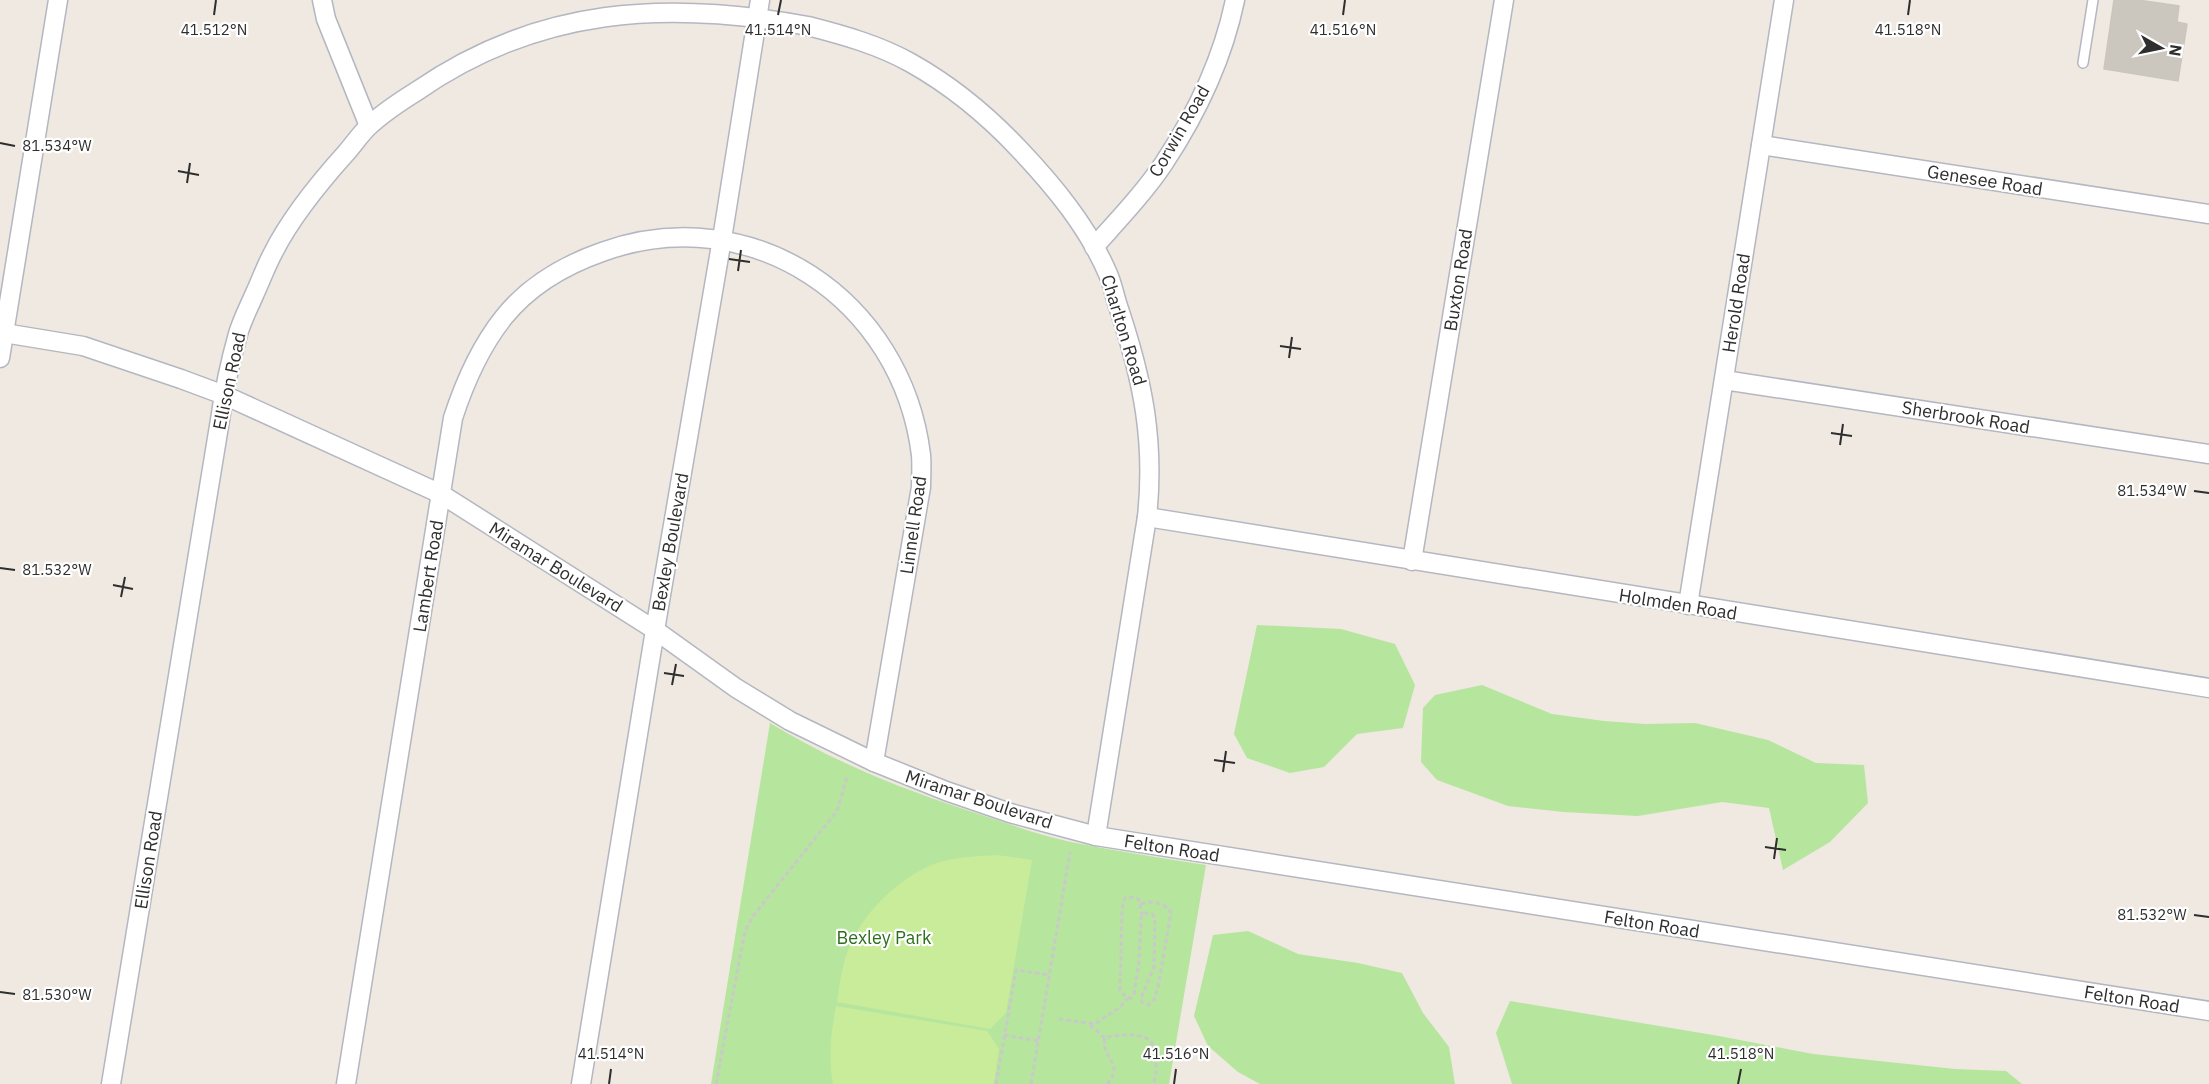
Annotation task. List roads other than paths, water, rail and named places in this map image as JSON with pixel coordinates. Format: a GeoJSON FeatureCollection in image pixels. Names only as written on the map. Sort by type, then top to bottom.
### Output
{"type":"FeatureCollection","features":[{"type":"Feature","properties":{"kind":"street"},"geometry":{"type":"LineString","coordinates":[[0,358],[2,334],[58,0]]}},
{"type":"Feature","properties":{"kind":"street"},"geometry":{"type":"LineString","coordinates":[[322,0],[326,19],[369,126]]}},
{"type":"Feature","properties":{"kind":"street","name":"Corwin Road"},"geometry":{"type":"LineString","coordinates":[[1094,247],[1163,164],[1190,120],[1221,50],[1235,0]]}},
{"type":"Feature","properties":{"kind":"street","name":"Buxton Road"},"geometry":{"type":"LineString","coordinates":[[1412,561],[1504,0]]}},
{"type":"Feature","properties":{"kind":"street","name":"Herold Road"},"geometry":{"type":"LineString","coordinates":[[1688,605],[1784,0]]}},
{"type":"Feature","properties":{"kind":"street","name":"Ellison Road"},"geometry":{"type":"LineString","coordinates":[[111,1084],[224,395],[239,331],[274,251],[318,184],[369,126],[440,75],[475,54],[525,32],[596,14],[628,9],[758,7]]}},
{"type":"Feature","properties":{"kind":"street","name":"Charlton Road"},"geometry":{"type":"LineString","coordinates":[[758,7],[869,44],[908,61],[963,97],[1033,163],[1067,204],[1094,247],[1108,275],[1142,387],[1150,449],[1150,488],[1096,836]]}},
{"type":"Feature","properties":{"kind":"street","name":"Bexley Boulevard"},"geometry":{"type":"LineString","coordinates":[[581,1084],[722,239],[758,7]]}},
{"type":"Feature","properties":{"kind":"street","name":"Genesee Road"},"geometry":{"type":"LineString","coordinates":[[1761,145],[2209,214]]}},
{"type":"Feature","properties":{"kind":"street","name":"Lambert Road"},"geometry":{"type":"LineString","coordinates":[[346,1084],[453,418],[462,390],[488,339],[514,307],[558,272],[611,249],[660,238],[722,239]]}},
{"type":"Feature","properties":{"kind":"street","name":"Linnell Road"},"geometry":{"type":"LineString","coordinates":[[722,239],[783,258],[828,287],[852,308],[871,330],[897,370],[909,400],[921,457],[921,487],[874,762]]}},
{"type":"Feature","properties":{"kind":"street","name":"Miramar Boulevard"},"geometry":{"type":"LineString","coordinates":[[2,334],[83,346],[224,395],[441,494],[655,630],[736,688],[790,721],[874,762],[946,792],[1010,813],[1096,836]]}},
{"type":"Feature","properties":{"kind":"street","name":"Sherbrook Road"},"geometry":{"type":"LineString","coordinates":[[1724,380],[2209,454]]}},
{"type":"Feature","properties":{"kind":"street","name":"Holmden Road"},"geometry":{"type":"LineString","coordinates":[[1147,517],[2209,688]]}},
{"type":"Feature","properties":{"kind":"street","name":"Felton Road"},"geometry":{"type":"LineString","coordinates":[[1096,836],[2209,1011]]}},
{"type":"Feature","properties":{"kind":"lane"},"geometry":{"type":"LineString","coordinates":[[2083,63],[2093,0]]}},
{"type":"Feature","properties":{"kind":"park label","name":"Bexley Park"},"geometry":{"type":"Point","coordinates":[884,937]}}]}
